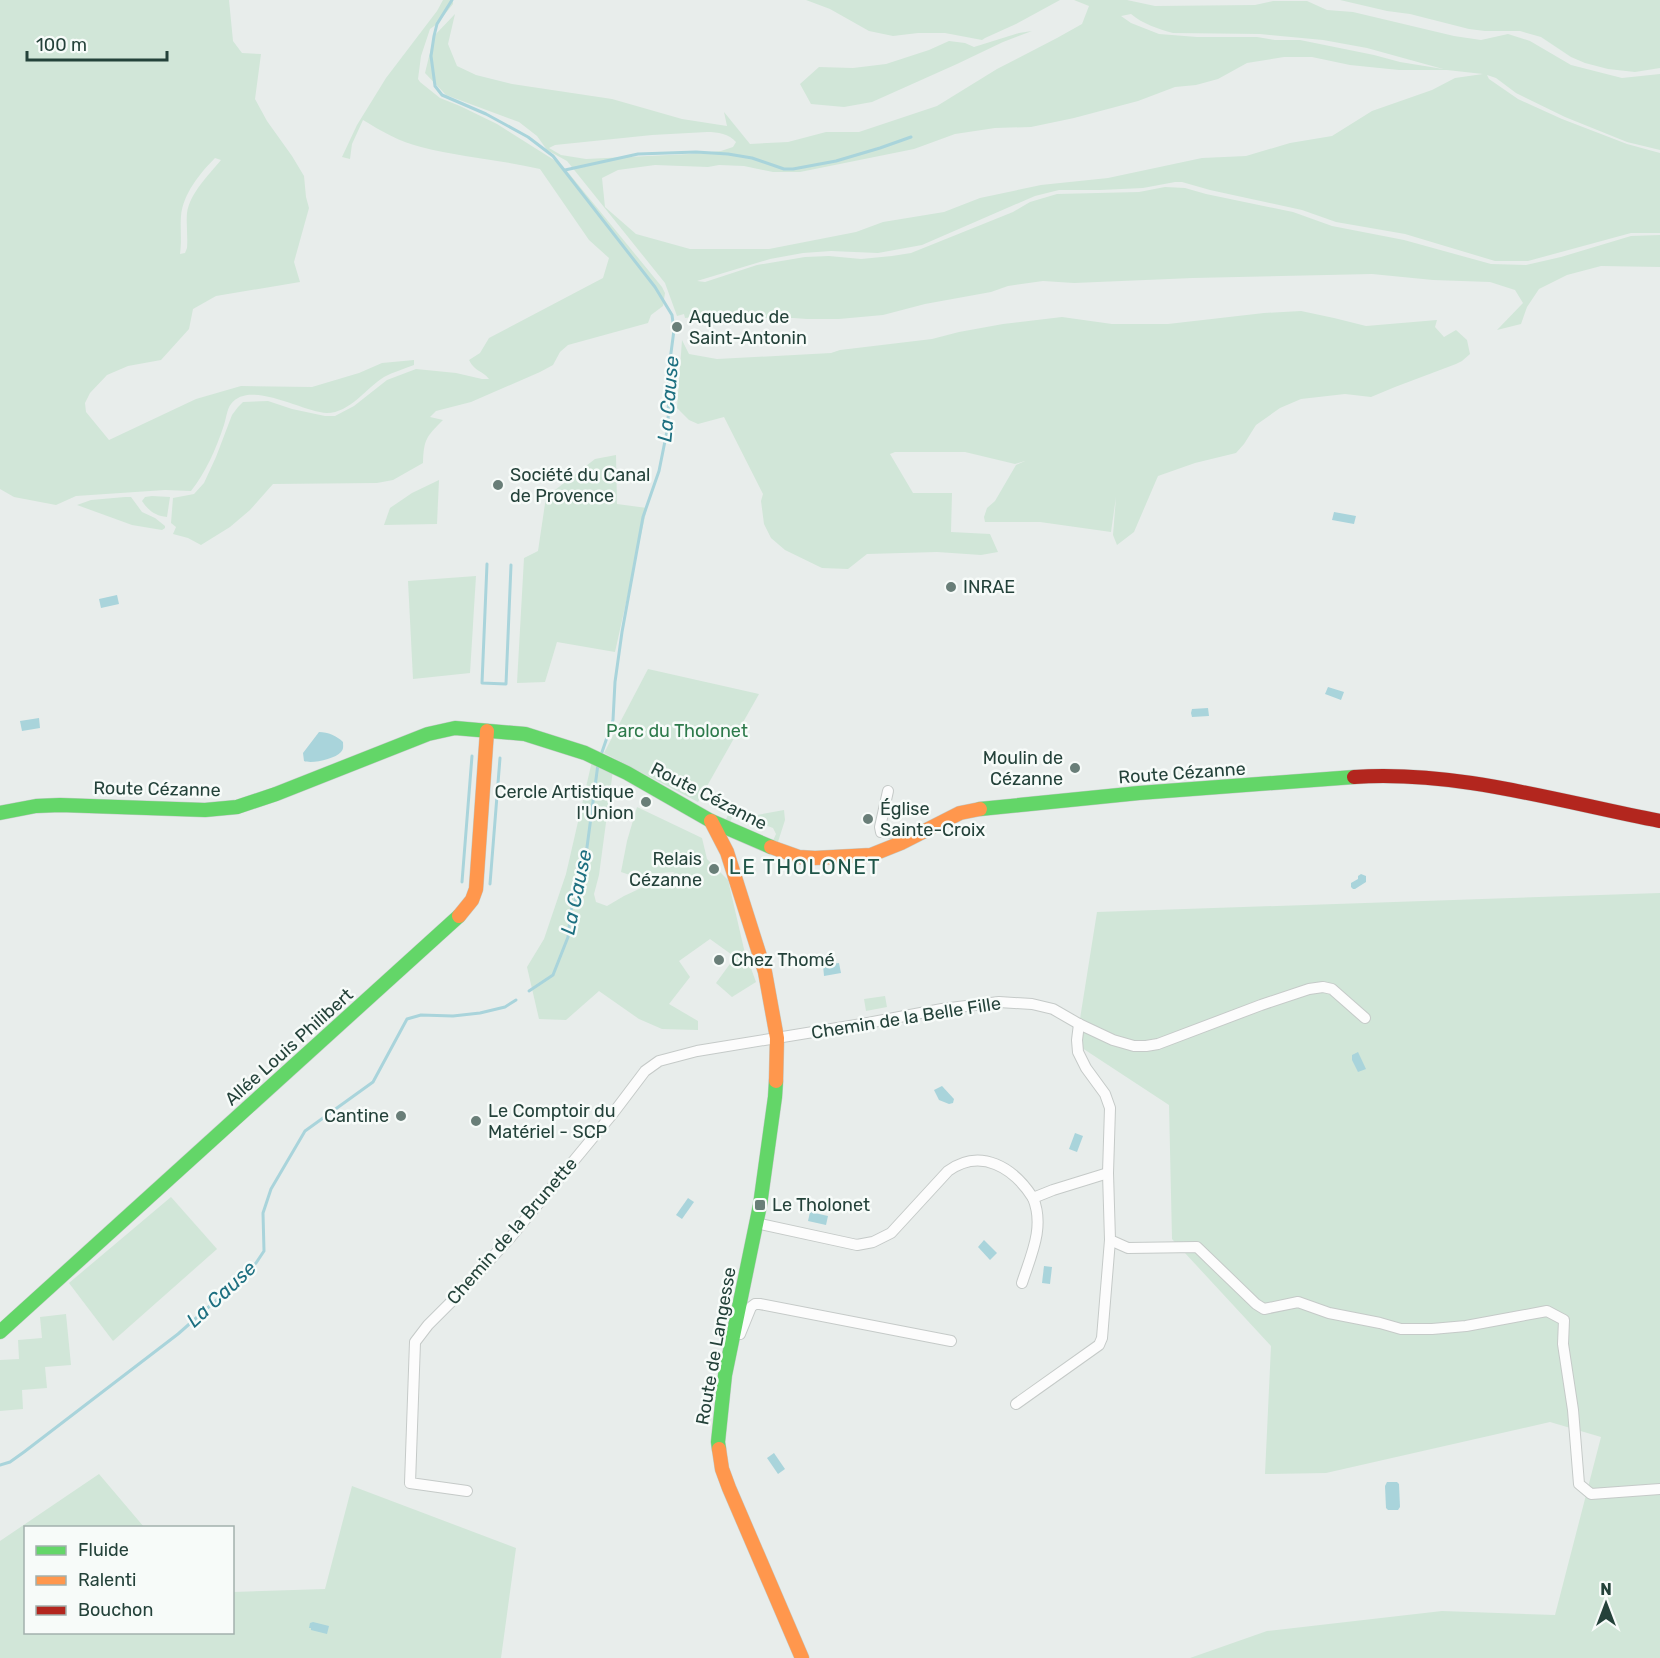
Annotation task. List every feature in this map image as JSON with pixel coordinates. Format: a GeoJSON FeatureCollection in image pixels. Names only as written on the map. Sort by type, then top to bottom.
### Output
{"type":"FeatureCollection","features":[{"type":"Feature","properties":{"kind":"street","name":"Route Cézanne"},"geometry":{"type":"LineString","coordinates":[[0,813],[60,805],[195,810],[226,808],[256,801],[438,730],[455,728],[533,736],[597,758],[711,821],[782,852],[806,858],[872,855],[912,838],[960,813],[977,809],[1139,793],[1385,775],[1418,776],[1464,782],[1660,820]]}},
{"type":"Feature","properties":{"kind":"street","name":"Allée Louis Philibert"},"geometry":{"type":"LineString","coordinates":[[0,1332],[447,928],[464,910],[472,900],[476,889],[487,730]]}},
{"type":"Feature","properties":{"kind":"street"},"geometry":{"type":"LineString","coordinates":[[888,791],[880,827],[881,832],[898,833],[912,838]]}},
{"type":"Feature","properties":{"kind":"street","name":"Route de Langesse"},"geometry":{"type":"LineString","coordinates":[[711,821],[727,852],[762,962],[777,1038],[774,1106],[760,1205],[726,1374],[718,1432],[722,1470],[802,1658]]}},
{"type":"Feature","properties":{"kind":"street","name":"Chemin de la Belle Fille"},"geometry":{"type":"LineString","coordinates":[[777,1038],[942,1009],[999,1002],[1042,1006],[1060,1012],[1113,1040],[1134,1046],[1146,1046],[1158,1044],[1261,1005],[1309,989],[1323,987],[1332,989],[1365,1018]]}},
{"type":"Feature","properties":{"kind":"street"},"geometry":{"type":"LineString","coordinates":[[1016,1404],[1099,1345],[1102,1338],[1110,1240],[1108,1173],[1110,1108],[1108,1100],[1078,1052],[1079,1024]]}},
{"type":"Feature","properties":{"kind":"street","name":"Chemin de la Brunette"},"geometry":{"type":"LineString","coordinates":[[466,1491],[410,1483],[415,1342],[428,1325],[510,1238],[614,1112],[640,1076],[650,1067],[659,1061],[697,1051],[777,1038]]}},
{"type":"Feature","properties":{"kind":"street"},"geometry":{"type":"LineString","coordinates":[[756,1223],[849,1244],[873,1242],[898,1227],[956,1166],[973,1160],[990,1162],[1003,1167],[1025,1185],[1037,1207],[1036,1242],[1022,1283]]}},
{"type":"Feature","properties":{"kind":"street"},"geometry":{"type":"LineString","coordinates":[[1033,1198],[1108,1173]]}},
{"type":"Feature","properties":{"kind":"street"},"geometry":{"type":"LineString","coordinates":[[1110,1240],[1128,1248],[1197,1247],[1256,1304],[1264,1308],[1298,1302],[1329,1313],[1401,1329],[1466,1326],[1547,1311],[1564,1320],[1563,1344],[1573,1410],[1579,1484],[1591,1494],[1660,1489]]}},
{"type":"Feature","properties":{"kind":"street"},"geometry":{"type":"LineString","coordinates":[[734,1334],[740,1334],[751,1307],[760,1304],[951,1341]]}},
{"type":"Feature","properties":{"kind":"green space"},"geometry":{"type":"Polygon","coordinates":[[[0,0],[229,0],[233,41],[242,53],[261,54],[255,99],[304,176],[309,208],[294,262],[300,282],[216,296],[193,309],[189,329],[161,360],[128,366],[107,375],[90,393],[85,403],[86,412],[109,440],[196,399],[241,386],[312,387],[359,373],[382,363],[414,360],[414,365],[384,377],[350,405],[335,412],[317,411],[263,396],[239,397],[231,404],[214,451],[191,491],[165,490],[76,496],[56,505],[14,497],[0,489],[0,0]],[[215,158],[209,164],[193,184],[185,200],[181,216],[180,254],[185,253],[187,248],[187,213],[192,199],[200,185],[221,160],[215,158]]]}},
{"type":"Feature","properties":{"kind":"green space"},"geometry":{"type":"Polygon","coordinates":[[[443,0],[453,0],[453,4],[430,29],[421,56],[418,79],[420,82],[440,98],[497,124],[562,165],[662,287],[665,293],[663,306],[651,315],[648,323],[568,345],[560,352],[553,365],[540,372],[471,402],[436,411],[430,417],[443,420],[427,439],[423,463],[393,480],[377,483],[273,484],[250,510],[230,527],[201,545],[173,534],[176,527],[171,523],[173,498],[194,494],[204,483],[232,415],[243,402],[268,401],[292,409],[335,416],[354,406],[387,380],[416,369],[489,379],[469,360],[480,353],[489,338],[603,278],[609,258],[589,240],[540,169],[413,145],[363,120],[352,144],[350,159],[342,157],[357,125],[386,78],[443,0]]]}},
{"type":"Feature","properties":{"kind":"green space"},"geometry":{"type":"Polygon","coordinates":[[[806,0],[1060,0],[982,40],[945,33],[893,36],[869,31],[830,9],[806,0]]]}},
{"type":"Feature","properties":{"kind":"green space"},"geometry":{"type":"Polygon","coordinates":[[[1074,0],[1127,0],[1155,6],[1255,5],[1273,1],[1307,1],[1327,10],[1353,12],[1454,36],[1481,40],[1508,34],[1530,41],[1571,65],[1622,78],[1660,74],[1660,150],[1627,142],[1565,117],[1516,93],[1496,78],[1487,75],[1489,79],[1518,99],[1562,119],[1627,144],[1660,153],[1660,233],[1631,233],[1528,261],[1495,261],[1405,234],[1336,222],[1302,210],[1175,182],[1143,188],[1059,190],[1035,196],[922,245],[878,253],[831,251],[803,253],[770,259],[697,281],[705,282],[757,265],[805,257],[829,256],[861,259],[911,253],[1013,212],[1030,202],[1057,194],[1139,192],[1165,187],[1185,188],[1293,212],[1332,226],[1404,240],[1491,264],[1526,265],[1631,236],[1660,235],[1660,267],[1601,266],[1567,275],[1539,289],[1527,307],[1521,324],[1497,330],[1523,303],[1515,290],[1490,282],[1433,280],[1372,274],[1074,283],[1043,281],[1008,286],[991,292],[925,304],[883,315],[839,319],[706,316],[685,318],[684,314],[677,316],[665,283],[567,161],[547,150],[537,136],[519,122],[446,95],[425,73],[434,36],[455,14],[448,44],[457,66],[476,75],[512,84],[612,99],[682,119],[727,126],[724,112],[750,144],[788,142],[826,132],[859,132],[937,106],[997,69],[1082,24],[1089,6],[1074,0]],[[1131,14],[1121,16],[1131,23],[1159,34],[1300,40],[1443,69],[1367,48],[1323,40],[1260,34],[1173,33],[1151,26],[1131,14]],[[1284,57],[1247,63],[1218,79],[1196,85],[1175,87],[1138,101],[1074,118],[1031,127],[995,128],[955,134],[914,149],[800,172],[773,172],[744,166],[719,165],[708,167],[655,165],[618,170],[602,178],[605,207],[636,234],[690,249],[769,249],[856,232],[883,222],[944,212],[980,198],[1041,185],[1108,178],[1202,158],[1246,156],[1290,143],[1332,136],[1372,111],[1432,90],[1455,78],[1483,74],[1447,70],[1399,70],[1350,65],[1312,57],[1284,57]],[[715,132],[652,135],[555,145],[549,148],[561,155],[586,159],[721,151],[733,147],[736,142],[727,135],[715,132]]]}},
{"type":"Feature","properties":{"kind":"green space"},"geometry":{"type":"Polygon","coordinates":[[[1340,0],[1660,0],[1660,68],[1635,72],[1608,69],[1571,57],[1541,37],[1520,31],[1469,29],[1340,0]]]}},
{"type":"Feature","properties":{"kind":"green space"},"geometry":{"type":"Polygon","coordinates":[[[1032,31],[872,102],[844,107],[811,104],[800,84],[819,67],[853,68],[886,64],[949,41],[974,47],[1032,31]]]}},
{"type":"Feature","properties":{"kind":"green space"},"geometry":{"type":"Polygon","coordinates":[[[1301,311],[1366,326],[1437,320],[1435,327],[1444,337],[1456,330],[1467,340],[1470,354],[1456,364],[1371,397],[1345,394],[1301,399],[1280,408],[1256,425],[1236,453],[1195,463],[1158,476],[1134,532],[1117,545],[1113,535],[1116,497],[1111,532],[1040,522],[985,522],[987,508],[995,501],[1016,465],[1025,461],[1015,464],[965,452],[895,452],[890,454],[913,493],[952,493],[951,532],[990,534],[998,552],[981,555],[937,552],[867,554],[848,569],[822,568],[785,550],[771,538],[764,524],[761,501],[763,494],[724,417],[698,424],[689,420],[677,408],[682,340],[689,354],[717,359],[831,353],[932,339],[1003,324],[1062,317],[1112,324],[1168,324],[1301,311]]]}},
{"type":"Feature","properties":{"kind":"green space"},"geometry":{"type":"Polygon","coordinates":[[[616,455],[617,504],[647,508],[615,652],[557,642],[545,682],[517,683],[524,558],[538,551],[546,497],[595,459],[616,455]]]}},
{"type":"Feature","properties":{"kind":"green space"},"geometry":{"type":"Polygon","coordinates":[[[439,480],[437,524],[384,525],[390,508],[412,493],[439,480]]]}},
{"type":"Feature","properties":{"kind":"green space"},"geometry":{"type":"Polygon","coordinates":[[[131,497],[142,512],[155,518],[165,528],[162,530],[132,525],[77,505],[91,500],[131,497]]]}},
{"type":"Feature","properties":{"kind":"green space"},"geometry":{"type":"Polygon","coordinates":[[[145,497],[170,497],[167,517],[152,512],[142,501],[145,497]]]}},
{"type":"Feature","properties":{"kind":"green space"},"geometry":{"type":"Polygon","coordinates":[[[476,576],[470,673],[413,679],[408,581],[476,576]]]}},
{"type":"Feature","properties":{"kind":"green space","name":"Parc du Tholonet"},"geometry":{"type":"Polygon","coordinates":[[[648,669],[759,694],[698,802],[604,753],[648,669]]]}},
{"type":"Feature","properties":{"kind":"green space"},"geometry":{"type":"Polygon","coordinates":[[[592,761],[613,770],[599,875],[594,894],[596,902],[607,906],[675,872],[630,875],[621,872],[637,807],[702,838],[707,859],[728,880],[744,949],[756,982],[732,997],[716,983],[735,957],[710,939],[679,961],[690,977],[669,1004],[698,1021],[698,1030],[662,1029],[639,1019],[599,991],[566,1020],[539,1019],[527,967],[544,939],[566,874],[592,761]]]}},
{"type":"Feature","properties":{"kind":"green space"},"geometry":{"type":"Polygon","coordinates":[[[784,810],[785,820],[777,845],[772,843],[776,834],[773,828],[734,814],[729,824],[725,821],[728,815],[733,813],[757,815],[784,810]]]}},
{"type":"Feature","properties":{"kind":"green space"},"geometry":{"type":"Polygon","coordinates":[[[1660,893],[1660,1658],[1190,1658],[1267,1631],[1442,1611],[1555,1615],[1601,1437],[1550,1422],[1326,1473],[1265,1474],[1271,1346],[1172,1239],[1169,1105],[1076,1044],[1097,912],[1660,893]]]}},
{"type":"Feature","properties":{"kind":"green space"},"geometry":{"type":"Polygon","coordinates":[[[885,996],[887,1007],[866,1011],[864,999],[885,996]]]}},
{"type":"Feature","properties":{"kind":"green space"},"geometry":{"type":"Polygon","coordinates":[[[171,1197],[217,1249],[113,1341],[69,1283],[171,1197]]]}},
{"type":"Feature","properties":{"kind":"green space"},"geometry":{"type":"Polygon","coordinates":[[[66,1314],[71,1365],[45,1367],[47,1388],[22,1390],[23,1409],[0,1411],[0,1360],[19,1359],[18,1340],[42,1338],[40,1317],[66,1314]]]}},
{"type":"Feature","properties":{"kind":"green space"},"geometry":{"type":"Polygon","coordinates":[[[99,1474],[143,1526],[24,1526],[24,1634],[234,1634],[234,1592],[325,1589],[352,1486],[516,1548],[501,1658],[0,1658],[0,1541],[99,1474]]]}},
{"type":"Feature","properties":{"kind":"water"},"geometry":{"type":"Polygon","coordinates":[[[1334,512],[1356,516],[1354,524],[1332,520],[1334,512]]]}},
{"type":"Feature","properties":{"kind":"water"},"geometry":{"type":"Polygon","coordinates":[[[117,595],[119,604],[101,608],[99,599],[117,595]]]}},
{"type":"Feature","properties":{"kind":"water"},"geometry":{"type":"Polygon","coordinates":[[[1328,687],[1344,692],[1341,700],[1325,694],[1328,687]]]}},
{"type":"Feature","properties":{"kind":"water"},"geometry":{"type":"Polygon","coordinates":[[[1208,708],[1209,716],[1192,717],[1192,709],[1208,708]]]}},
{"type":"Feature","properties":{"kind":"water"},"geometry":{"type":"Polygon","coordinates":[[[39,718],[40,728],[22,731],[20,721],[39,718]]]}},
{"type":"Feature","properties":{"kind":"water"},"geometry":{"type":"Polygon","coordinates":[[[319,732],[341,740],[343,750],[329,759],[304,761],[303,753],[319,732]]]}},
{"type":"Feature","properties":{"kind":"water"},"geometry":{"type":"Polygon","coordinates":[[[1361,874],[1366,876],[1366,882],[1353,889],[1351,883],[1361,874]]]}},
{"type":"Feature","properties":{"kind":"water"},"geometry":{"type":"Polygon","coordinates":[[[839,963],[841,973],[824,976],[823,965],[839,963]]]}},
{"type":"Feature","properties":{"kind":"water"},"geometry":{"type":"Polygon","coordinates":[[[1358,1052],[1366,1069],[1358,1072],[1352,1055],[1358,1052]]]}},
{"type":"Feature","properties":{"kind":"water"},"geometry":{"type":"Polygon","coordinates":[[[942,1086],[954,1099],[953,1103],[949,1104],[939,1100],[934,1090],[942,1086]]]}},
{"type":"Feature","properties":{"kind":"water"},"geometry":{"type":"Polygon","coordinates":[[[1075,1133],[1083,1136],[1077,1152],[1069,1149],[1075,1133]]]}},
{"type":"Feature","properties":{"kind":"water"},"geometry":{"type":"Polygon","coordinates":[[[688,1198],[694,1202],[682,1219],[676,1215],[688,1198]]]}},
{"type":"Feature","properties":{"kind":"water"},"geometry":{"type":"Polygon","coordinates":[[[810,1212],[828,1216],[826,1225],[808,1221],[810,1212]]]}},
{"type":"Feature","properties":{"kind":"water"},"geometry":{"type":"Polygon","coordinates":[[[984,1240],[997,1253],[990,1260],[978,1247],[984,1240]]]}},
{"type":"Feature","properties":{"kind":"water"},"geometry":{"type":"Polygon","coordinates":[[[1044,1266],[1052,1267],[1050,1284],[1042,1283],[1044,1266]]]}},
{"type":"Feature","properties":{"kind":"water"},"geometry":{"type":"Polygon","coordinates":[[[774,1453],[785,1469],[778,1474],[767,1458],[774,1453]]]}},
{"type":"Feature","properties":{"kind":"water"},"geometry":{"type":"Polygon","coordinates":[[[1387,1482],[1399,1484],[1400,1507],[1398,1510],[1386,1508],[1385,1486],[1387,1482]]]}},
{"type":"Feature","properties":{"kind":"water"},"geometry":{"type":"Polygon","coordinates":[[[310,1623],[329,1626],[327,1634],[311,1630],[310,1623]]]}},
{"type":"Feature","properties":{"kind":"waterway","name":"La Cause"},"geometry":{"type":"LineString","coordinates":[[452,0],[437,24],[434,36],[431,56],[435,86],[442,95],[486,114],[528,137],[553,156],[655,287],[672,315],[674,330],[669,368],[668,426],[659,471],[643,517],[622,632],[615,682],[613,720],[601,755]]}},
{"type":"Feature","properties":{"kind":"waterway"},"geometry":{"type":"LineString","coordinates":[[565,170],[638,154],[696,152],[752,158],[784,169],[793,169],[836,161],[911,137]]}},
{"type":"Feature","properties":{"kind":"waterway"},"geometry":{"type":"LineString","coordinates":[[487,564],[482,683],[506,684],[511,565]]}},
{"type":"Feature","properties":{"kind":"waterway"},"geometry":{"type":"LineString","coordinates":[[462,882],[472,756]]}},
{"type":"Feature","properties":{"kind":"waterway"},"geometry":{"type":"LineString","coordinates":[[490,884],[500,758]]}},
{"type":"Feature","properties":{"kind":"waterway","name":"La Cause"},"geometry":{"type":"LineString","coordinates":[[529,991],[553,975],[568,937],[571,910],[582,885],[598,764]]}},
{"type":"Feature","properties":{"kind":"waterway","name":"La Cause"},"geometry":{"type":"LineString","coordinates":[[0,1465],[10,1462],[24,1452],[178,1334],[256,1263],[264,1251],[263,1213],[271,1189],[305,1131],[373,1082],[407,1019],[421,1015],[453,1016],[480,1013],[505,1007],[516,1000]]}},
{"type":"Feature","properties":{"kind":"traffic: fast"},"geometry":{"type":"LineString","coordinates":[[0,813],[36,806],[60,805],[205,810],[237,807],[428,734],[455,728],[525,734],[585,753],[627,773],[711,821],[771,847]]}},
{"type":"Feature","properties":{"kind":"traffic: fast"},"geometry":{"type":"LineString","coordinates":[[980,809],[1139,793],[1354,777]]}},
{"type":"Feature","properties":{"kind":"traffic: fast"},"geometry":{"type":"LineString","coordinates":[[0,1332],[459,916]]}},
{"type":"Feature","properties":{"kind":"traffic: fast"},"geometry":{"type":"LineString","coordinates":[[719,1449],[725,1375],[760,1205],[776,1081]]}},
{"type":"Feature","properties":{"kind":"traffic: slow"},"geometry":{"type":"LineString","coordinates":[[459,916],[472,900],[476,889],[487,731]]}},
{"type":"Feature","properties":{"kind":"traffic: slow"},"geometry":{"type":"LineString","coordinates":[[771,847],[799,857],[871,855],[901,843],[960,813],[980,809]]}},
{"type":"Feature","properties":{"kind":"traffic: slow"},"geometry":{"type":"LineString","coordinates":[[711,821],[727,852],[765,972],[777,1038],[776,1081]]}},
{"type":"Feature","properties":{"kind":"traffic: slow"},"geometry":{"type":"LineString","coordinates":[[719,1449],[722,1469],[729,1488],[802,1658]]}},
{"type":"Feature","properties":{"kind":"traffic: jam"},"geometry":{"type":"LineString","coordinates":[[1354,777],[1432,778],[1470,783],[1660,821]]}},
{"type":"Feature","properties":{"kind":"place","name":"Aqueduc de Saint-Antonin"},"geometry":{"type":"Point","coordinates":[677,327]}},
{"type":"Feature","properties":{"kind":"place","name":"Société du Canal de Provence"},"geometry":{"type":"Point","coordinates":[498,485]}},
{"type":"Feature","properties":{"kind":"place","name":"INRAE"},"geometry":{"type":"Point","coordinates":[951,587]}},
{"type":"Feature","properties":{"kind":"place","name":"Moulin de Cézanne"},"geometry":{"type":"Point","coordinates":[1075,768]}},
{"type":"Feature","properties":{"kind":"place","name":"Cercle Artistique l'Union"},"geometry":{"type":"Point","coordinates":[646,802]}},
{"type":"Feature","properties":{"kind":"place","name":"Église Sainte-Croix"},"geometry":{"type":"Point","coordinates":[868,819]}},
{"type":"Feature","properties":{"kind":"place","name":"Relais Cézanne"},"geometry":{"type":"Point","coordinates":[714,869]}},
{"type":"Feature","properties":{"kind":"place","name":"Chez Thomé"},"geometry":{"type":"Point","coordinates":[719,960]}},
{"type":"Feature","properties":{"kind":"place","name":"Cantine"},"geometry":{"type":"Point","coordinates":[401,1116]}},
{"type":"Feature","properties":{"kind":"place","name":"Le Comptoir du Matériel - SCP"},"geometry":{"type":"Point","coordinates":[476,1121]}},
{"type":"Feature","properties":{"kind":"place","name":"Le Tholonet"},"geometry":{"type":"Point","coordinates":[760,1205]}},
{"type":"Feature","properties":{"kind":"district","name":"LE THOLONET"},"geometry":{"type":"Point","coordinates":[805,867]}}]}
